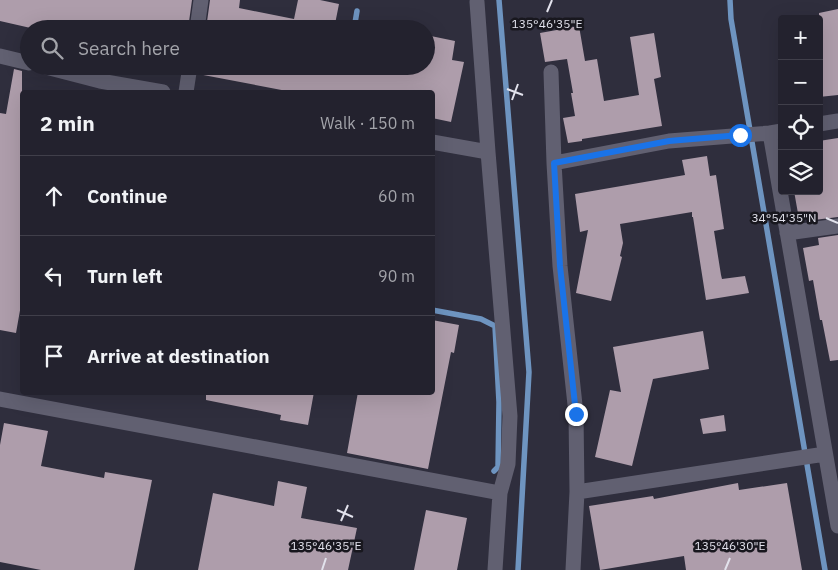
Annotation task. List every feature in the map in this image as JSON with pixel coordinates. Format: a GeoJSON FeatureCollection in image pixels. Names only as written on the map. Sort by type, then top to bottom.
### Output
{"type":"FeatureCollection","features":[{"type":"Feature","properties":{"kind":"street"},"geometry":{"type":"LineString","coordinates":[[198,20],[201,0]]}},
{"type":"Feature","properties":{"kind":"street"},"geometry":{"type":"LineString","coordinates":[[477,2],[510,416],[508,464],[500,493],[495,570]]}},
{"type":"Feature","properties":{"kind":"street"},"geometry":{"type":"LineString","coordinates":[[0,56],[20,61]]}},
{"type":"Feature","properties":{"kind":"street"},"geometry":{"type":"LineString","coordinates":[[551,72],[560,266],[576,414],[577,492],[573,570]]}},
{"type":"Feature","properties":{"kind":"street"},"geometry":{"type":"LineString","coordinates":[[77,75],[152,90]]}},
{"type":"Feature","properties":{"kind":"street"},"geometry":{"type":"LineString","coordinates":[[186,90],[189,75]]}},
{"type":"Feature","properties":{"kind":"street"},"geometry":{"type":"LineString","coordinates":[[823,123],[838,121]]}},
{"type":"Feature","properties":{"kind":"street"},"geometry":{"type":"LineString","coordinates":[[554,163],[669,141],[773,132],[822,454],[838,524]]}},
{"type":"Feature","properties":{"kind":"street"},"geometry":{"type":"LineString","coordinates":[[435,143],[488,152]]}},
{"type":"Feature","properties":{"kind":"street"},"geometry":{"type":"LineString","coordinates":[[787,233],[838,226]]}},
{"type":"Feature","properties":{"kind":"street"},"geometry":{"type":"LineString","coordinates":[[0,399],[500,493]]}},
{"type":"Feature","properties":{"kind":"street"},"geometry":{"type":"LineString","coordinates":[[577,492],[822,454]]}},
{"type":"Feature","properties":{"kind":"building"},"geometry":{"type":"Polygon","coordinates":[[[0,0],[192,0],[189,20],[20,20],[20,26],[0,21],[0,0]]]}},
{"type":"Feature","properties":{"kind":"building"},"geometry":{"type":"Polygon","coordinates":[[[210,0],[240,0],[239,8],[294,19],[298,0],[320,0],[339,4],[336,20],[207,20],[210,0]]]}},
{"type":"Feature","properties":{"kind":"building"},"geometry":{"type":"Polygon","coordinates":[[[838,9],[838,95],[823,97],[823,15],[819,15],[819,13],[838,9]]]}},
{"type":"Feature","properties":{"kind":"building"},"geometry":{"type":"Polygon","coordinates":[[[579,26],[585,61],[597,59],[604,101],[639,95],[630,37],[654,33],[661,77],[654,79],[662,126],[568,143],[563,118],[575,116],[567,59],[545,62],[540,33],[579,26]]]}},
{"type":"Feature","properties":{"kind":"building"},"geometry":{"type":"Polygon","coordinates":[[[435,37],[455,41],[452,60],[464,62],[451,122],[435,119],[435,90],[282,90],[203,75],[435,75],[435,37]]]}},
{"type":"Feature","properties":{"kind":"building"},"geometry":{"type":"Polygon","coordinates":[[[14,69],[20,70],[20,75],[22,75],[22,90],[20,90],[20,310],[16,333],[0,330],[0,113],[6,114],[14,69]]]}},
{"type":"Feature","properties":{"kind":"building"},"geometry":{"type":"Polygon","coordinates":[[[838,138],[838,217],[814,220],[814,216],[799,219],[795,195],[823,195],[823,140],[838,138]]]}},
{"type":"Feature","properties":{"kind":"building"},"geometry":{"type":"Polygon","coordinates":[[[707,156],[710,176],[716,175],[724,229],[714,231],[722,279],[745,276],[749,293],[706,300],[692,212],[620,224],[623,243],[620,256],[622,257],[611,301],[576,293],[588,230],[580,232],[575,194],[685,175],[682,160],[707,156]]]}},
{"type":"Feature","properties":{"kind":"building"},"geometry":{"type":"Polygon","coordinates":[[[838,235],[838,360],[830,361],[813,280],[809,281],[803,248],[819,245],[818,238],[838,235]]]}},
{"type":"Feature","properties":{"kind":"building"},"geometry":{"type":"Polygon","coordinates":[[[435,321],[459,325],[454,353],[451,352],[428,469],[347,453],[357,395],[435,395],[435,321]]]}},
{"type":"Feature","properties":{"kind":"building"},"geometry":{"type":"Polygon","coordinates":[[[703,331],[709,369],[653,379],[632,466],[595,457],[610,390],[621,392],[613,347],[703,331]]]}},
{"type":"Feature","properties":{"kind":"building"},"geometry":{"type":"Polygon","coordinates":[[[206,395],[313,395],[308,425],[280,420],[281,415],[206,400],[206,395]]]}},
{"type":"Feature","properties":{"kind":"building"},"geometry":{"type":"Polygon","coordinates":[[[724,415],[726,431],[703,434],[700,419],[724,415]]]}},
{"type":"Feature","properties":{"kind":"building"},"geometry":{"type":"Polygon","coordinates":[[[4,423],[48,431],[41,466],[104,478],[105,472],[152,480],[134,570],[41,570],[0,562],[0,445],[4,423]]]}},
{"type":"Feature","properties":{"kind":"building"},"geometry":{"type":"Polygon","coordinates":[[[278,481],[307,487],[301,518],[357,528],[348,570],[198,570],[213,493],[274,506],[278,481]]]}},
{"type":"Feature","properties":{"kind":"building"},"geometry":{"type":"Polygon","coordinates":[[[738,483],[739,490],[787,483],[802,570],[686,570],[684,556],[600,570],[589,506],[653,496],[654,499],[738,483]]]}},
{"type":"Feature","properties":{"kind":"building"},"geometry":{"type":"Polygon","coordinates":[[[426,510],[467,518],[457,570],[414,570],[426,510]]]}},
{"type":"Feature","properties":{"kind":"waterway"},"geometry":{"type":"LineString","coordinates":[[499,0],[529,372],[518,570]]}},
{"type":"Feature","properties":{"kind":"waterway"},"geometry":{"type":"LineString","coordinates":[[730,0],[731,19],[825,570]]}},
{"type":"Feature","properties":{"kind":"waterway"},"geometry":{"type":"LineString","coordinates":[[356,20],[357,11]]}},
{"type":"Feature","properties":{"kind":"waterway"},"geometry":{"type":"LineString","coordinates":[[0,228],[20,233]]}},
{"type":"Feature","properties":{"kind":"waterway"},"geometry":{"type":"LineString","coordinates":[[435,311],[481,319],[495,326],[499,402],[498,467],[494,471]]}},
{"type":"Feature","properties":{"kind":"route"},"geometry":{"type":"LineString","coordinates":[[576,414],[560,266],[554,163],[669,141],[740,135]]}}]}
